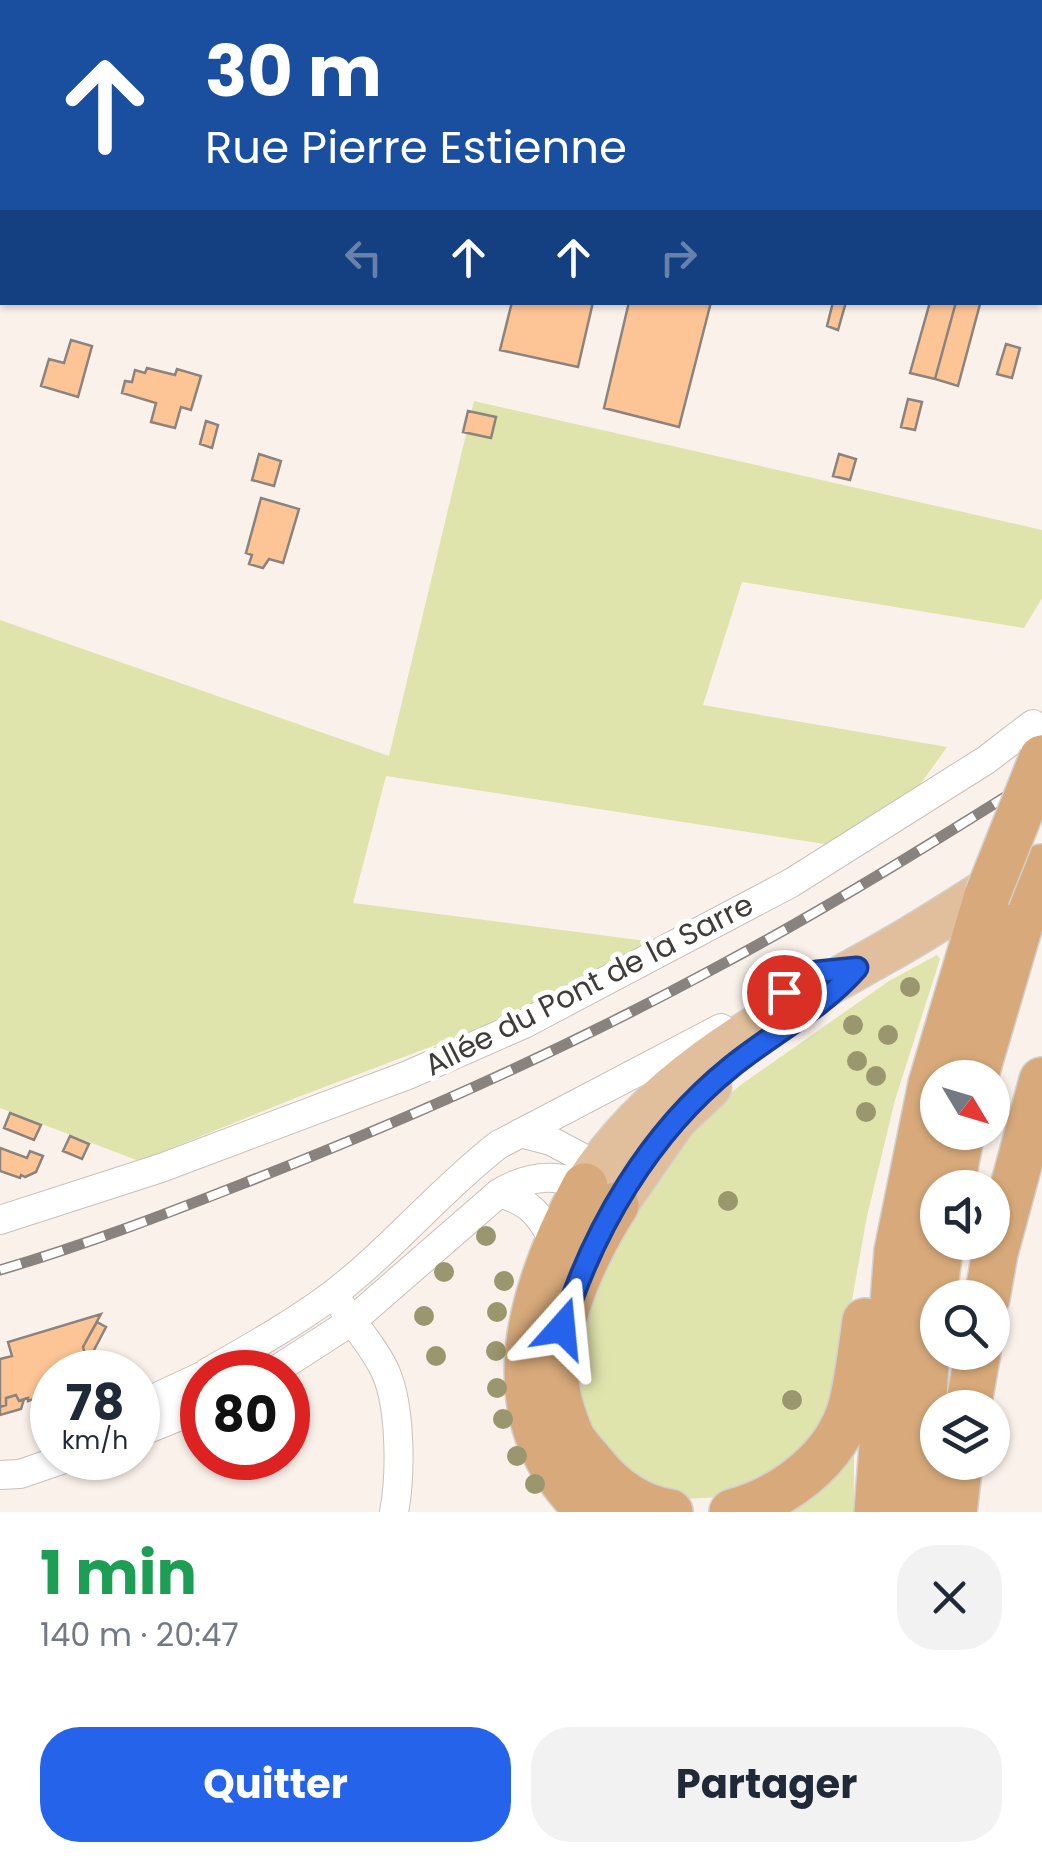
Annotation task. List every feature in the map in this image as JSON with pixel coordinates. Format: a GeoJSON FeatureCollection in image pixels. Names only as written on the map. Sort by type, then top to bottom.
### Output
{"type":"FeatureCollection","features":[{"type":"Feature","properties":{"kind":"highway"},"geometry":{"type":"LineString","coordinates":[[937,1060],[962,968],[1012,828],[1037,741]]}},
{"type":"Feature","properties":{"kind":"highway"},"geometry":{"type":"LineString","coordinates":[[981,1060],[1039,863]]}},
{"type":"Feature","properties":{"kind":"highway"},"geometry":{"type":"LineString","coordinates":[[991,1280],[1042,1080]]}},
{"type":"Feature","properties":{"kind":"highway"},"geometry":{"type":"LineString","coordinates":[[732,1512],[793,1486],[825,1454],[850,1410],[896,1152],[920,1105]]}},
{"type":"Feature","properties":{"kind":"highway"},"geometry":{"type":"LineString","coordinates":[[877,1512],[897,1250],[920,1138]]}},
{"type":"Feature","properties":{"kind":"highway"},"geometry":{"type":"LineString","coordinates":[[590,1512],[574,1498],[544,1456],[530,1411],[525,1374],[528,1338],[554,1244],[607,1185]]}},
{"type":"Feature","properties":{"kind":"highway"},"geometry":{"type":"LineString","coordinates":[[607,1185],[599,1232],[579,1275],[562,1328],[556,1380],[571,1436],[605,1479],[646,1508],[670,1512]]}},
{"type":"Feature","properties":{"kind":"highway"},"geometry":{"type":"LineString","coordinates":[[916,1512],[927,1346],[939,1260]]}},
{"type":"Feature","properties":{"kind":"highway"},"geometry":{"type":"LineString","coordinates":[[954,1512],[958,1480]]}},
{"type":"Feature","properties":{"kind":"main road"},"geometry":{"type":"LineString","coordinates":[[607,1185],[622,1134],[716,1051],[1039,863]]}},
{"type":"Feature","properties":{"kind":"street","name":"Allée du Pont de la Sarre"},"geometry":{"type":"LineString","coordinates":[[0,1220],[162,1168],[408,1075],[524,1024],[791,884],[986,760],[1037,741]]}},
{"type":"Feature","properties":{"kind":"street"},"geometry":{"type":"LineString","coordinates":[[246,1350],[334,1293],[412,1225],[466,1170],[520,1132],[686,1050],[817,972],[857,968]]}},
{"type":"Feature","properties":{"kind":"street"},"geometry":{"type":"LineString","coordinates":[[520,1132],[551,1142],[607,1185]]}},
{"type":"Feature","properties":{"kind":"street"},"geometry":{"type":"LineString","coordinates":[[308,1350],[352,1321],[499,1194],[520,1182],[540,1176],[607,1185]]}},
{"type":"Feature","properties":{"kind":"street"},"geometry":{"type":"LineString","coordinates":[[499,1194],[522,1200],[540,1215],[554,1244]]}},
{"type":"Feature","properties":{"kind":"street"},"geometry":{"type":"LineString","coordinates":[[334,1293],[387,1375],[399,1440],[394,1512]]}},
{"type":"Feature","properties":{"kind":"street"},"geometry":{"type":"LineString","coordinates":[[0,1473],[13,1460],[30,1453]]}},
{"type":"Feature","properties":{"kind":"street"},"geometry":{"type":"LineString","coordinates":[[0,1473],[30,1471]]}},
{"type":"Feature","properties":{"kind":"green space"},"geometry":{"type":"Polygon","coordinates":[[[474,401],[1042,530],[1042,598],[1024,628],[742,582],[703,705],[947,747],[911,797],[831,845],[386,776],[353,903],[654,942],[536,1007],[139,1161],[0,1108],[0,620],[389,756],[474,401]]]}},
{"type":"Feature","properties":{"kind":"green space"},"geometry":{"type":"Polygon","coordinates":[[[937,955],[940,959],[895,1100],[867,1216],[844,1345],[823,1422],[806,1451],[724,1497],[680,1499],[634,1481],[576,1409],[573,1354],[591,1296],[647,1194],[700,1118],[889,981],[937,955]]]}},
{"type":"Feature","properties":{"kind":"green space"},"geometry":{"type":"Polygon","coordinates":[[[854,1451],[854,1512],[773,1512],[854,1451]]]}},
{"type":"Feature","properties":{"kind":"building"},"geometry":{"type":"Polygon","coordinates":[[[511,305],[592,305],[578,367],[500,350],[511,305]]]}},
{"type":"Feature","properties":{"kind":"building"},"geometry":{"type":"Polygon","coordinates":[[[628,305],[710,305],[679,427],[604,408],[628,305]]]}},
{"type":"Feature","properties":{"kind":"building"},"geometry":{"type":"Polygon","coordinates":[[[832,305],[845,305],[838,330],[827,326],[832,305]]]}},
{"type":"Feature","properties":{"kind":"building"},"geometry":{"type":"Polygon","coordinates":[[[929,305],[955,305],[935,379],[910,373],[929,305]]]}},
{"type":"Feature","properties":{"kind":"building"},"geometry":{"type":"Polygon","coordinates":[[[955,305],[980,305],[958,386],[935,379],[955,305]]]}},
{"type":"Feature","properties":{"kind":"building"},"geometry":{"type":"Polygon","coordinates":[[[71,340],[92,346],[78,397],[41,386],[49,359],[64,363],[71,340]]]}},
{"type":"Feature","properties":{"kind":"building"},"geometry":{"type":"Polygon","coordinates":[[[1006,344],[1020,348],[1012,378],[997,374],[1006,344]]]}},
{"type":"Feature","properties":{"kind":"building"},"geometry":{"type":"Polygon","coordinates":[[[147,368],[175,375],[177,369],[201,376],[191,410],[181,407],[175,428],[151,422],[156,403],[122,393],[125,381],[132,382],[135,370],[145,373],[147,368]]]}},
{"type":"Feature","properties":{"kind":"building"},"geometry":{"type":"Polygon","coordinates":[[[908,399],[922,402],[915,430],[901,427],[908,399]]]}},
{"type":"Feature","properties":{"kind":"building"},"geometry":{"type":"Polygon","coordinates":[[[468,411],[496,417],[491,438],[463,432],[468,411]]]}},
{"type":"Feature","properties":{"kind":"building"},"geometry":{"type":"Polygon","coordinates":[[[206,421],[218,425],[212,448],[200,444],[206,421]]]}},
{"type":"Feature","properties":{"kind":"building"},"geometry":{"type":"Polygon","coordinates":[[[259,454],[281,461],[274,486],[252,480],[259,454]]]}},
{"type":"Feature","properties":{"kind":"building"},"geometry":{"type":"Polygon","coordinates":[[[839,454],[856,459],[850,480],[833,476],[839,454]]]}},
{"type":"Feature","properties":{"kind":"building"},"geometry":{"type":"Polygon","coordinates":[[[261,498],[299,509],[283,563],[269,559],[263,568],[249,564],[252,555],[246,553],[261,498]]]}},
{"type":"Feature","properties":{"kind":"building"},"geometry":{"type":"Polygon","coordinates":[[[10,1113],[41,1125],[34,1140],[4,1128],[10,1113]]]}},
{"type":"Feature","properties":{"kind":"building"},"geometry":{"type":"Polygon","coordinates":[[[70,1136],[89,1144],[82,1159],[63,1151],[70,1136]]]}},
{"type":"Feature","properties":{"kind":"building"},"geometry":{"type":"Polygon","coordinates":[[[0,1148],[27,1158],[30,1151],[43,1156],[36,1172],[20,1178],[0,1171],[0,1148]]]}},
{"type":"Feature","properties":{"kind":"building"},"geometry":{"type":"Polygon","coordinates":[[[101,1314],[84,1350],[30,1350],[30,1400],[19,1401],[16,1395],[6,1398],[6,1405],[0,1407],[0,1359],[12,1356],[8,1342],[101,1314]]]}},
{"type":"Feature","properties":{"kind":"building"},"geometry":{"type":"Polygon","coordinates":[[[97,1322],[106,1327],[94,1350],[83,1347],[97,1322]]]}},
{"type":"Feature","properties":{"kind":"building"},"geometry":{"type":"Polygon","coordinates":[[[16,1395],[19,1401],[24,1399],[21,1409],[0,1415],[6,1398],[16,1395]]]}},
{"type":"Feature","properties":{"kind":"railway"},"geometry":{"type":"LineString","coordinates":[[0,1270],[242,1184],[542,1056],[800,921],[1042,774]]}},
{"type":"Feature","properties":{"kind":"route"},"geometry":{"type":"LineString","coordinates":[[562,1328],[579,1275],[599,1232],[676,1119],[730,1068],[833,995],[857,968],[817,972],[784,992]]}}]}
